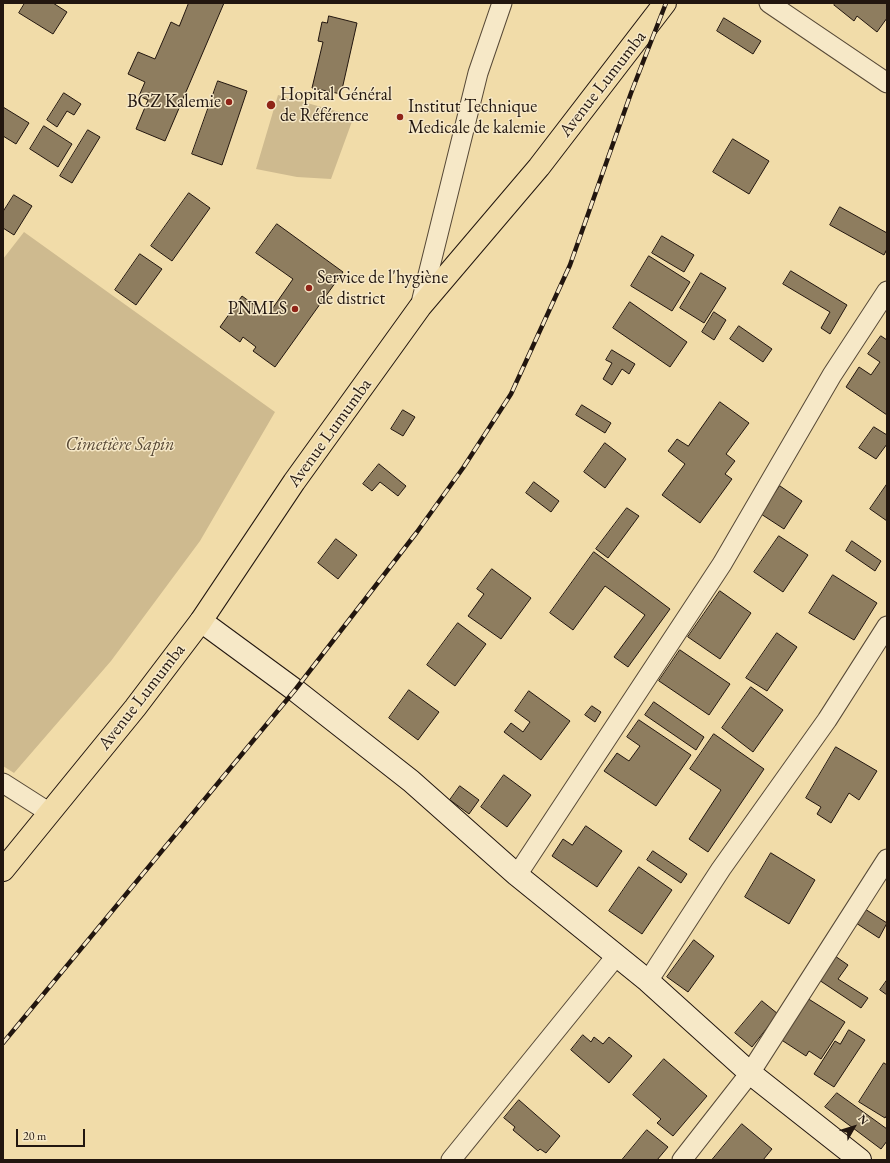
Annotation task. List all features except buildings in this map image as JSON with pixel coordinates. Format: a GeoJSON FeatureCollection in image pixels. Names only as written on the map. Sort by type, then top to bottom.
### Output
{"type":"FeatureCollection","features":[{"type":"Feature","properties":{"kind":"highway","name":"Avenue Lumumba"},"geometry":{"type":"LineString","coordinates":[[3,870],[135,708],[201,621],[294,482],[420,307],[539,167],[665,3]]}},
{"type":"Feature","properties":{"kind":"street"},"geometry":{"type":"LineString","coordinates":[[420,307],[478,73],[502,3]]}},
{"type":"Feature","properties":{"kind":"street"},"geometry":{"type":"LineString","coordinates":[[769,3],[887,83]]}},
{"type":"Feature","properties":{"kind":"street"},"geometry":{"type":"LineString","coordinates":[[517,875],[722,564],[832,375],[887,291]]}},
{"type":"Feature","properties":{"kind":"street"},"geometry":{"type":"LineString","coordinates":[[201,621],[278,676],[411,781],[517,875],[648,981],[750,1072],[860,1160]]}},
{"type":"Feature","properties":{"kind":"street"},"geometry":{"type":"LineString","coordinates":[[648,981],[721,869],[827,720],[887,626]]}},
{"type":"Feature","properties":{"kind":"street"},"geometry":{"type":"LineString","coordinates":[[3,783],[50,812]]}},
{"type":"Feature","properties":{"kind":"street"},"geometry":{"type":"LineString","coordinates":[[682,1160],[750,1072],[887,859]]}},
{"type":"Feature","properties":{"kind":"street"},"geometry":{"type":"LineString","coordinates":[[451,1160],[617,955]]}},
{"type":"Feature","properties":{"kind":"green space"},"geometry":{"type":"Polygon","coordinates":[[[278,95],[354,116],[331,179],[297,177],[256,169],[278,95]]]}},
{"type":"Feature","properties":{"kind":"green space","name":"Cimetière Sapin"},"geometry":{"type":"Polygon","coordinates":[[[24,232],[275,412],[200,541],[111,661],[14,773],[3,766],[3,259],[24,232]]]}},
{"type":"Feature","properties":{"kind":"railway"},"geometry":{"type":"LineString","coordinates":[[3,1043],[295,690],[417,532],[463,468],[511,394],[570,265],[631,93],[666,3]]}},
{"type":"Feature","properties":{"kind":"place","name":"BCZ Kalemie"},"geometry":{"type":"Point","coordinates":[229,102]}},
{"type":"Feature","properties":{"kind":"place","name":"Hopital Général de Référence"},"geometry":{"type":"Point","coordinates":[271,105]}},
{"type":"Feature","properties":{"kind":"place","name":"Institut Technique Medicale de kalemie"},"geometry":{"type":"Point","coordinates":[400,117]}},
{"type":"Feature","properties":{"kind":"place","name":"Service de l'hygiène de district"},"geometry":{"type":"Point","coordinates":[309,288]}},
{"type":"Feature","properties":{"kind":"place","name":"PNMLS"},"geometry":{"type":"Point","coordinates":[295,309]}}]}
